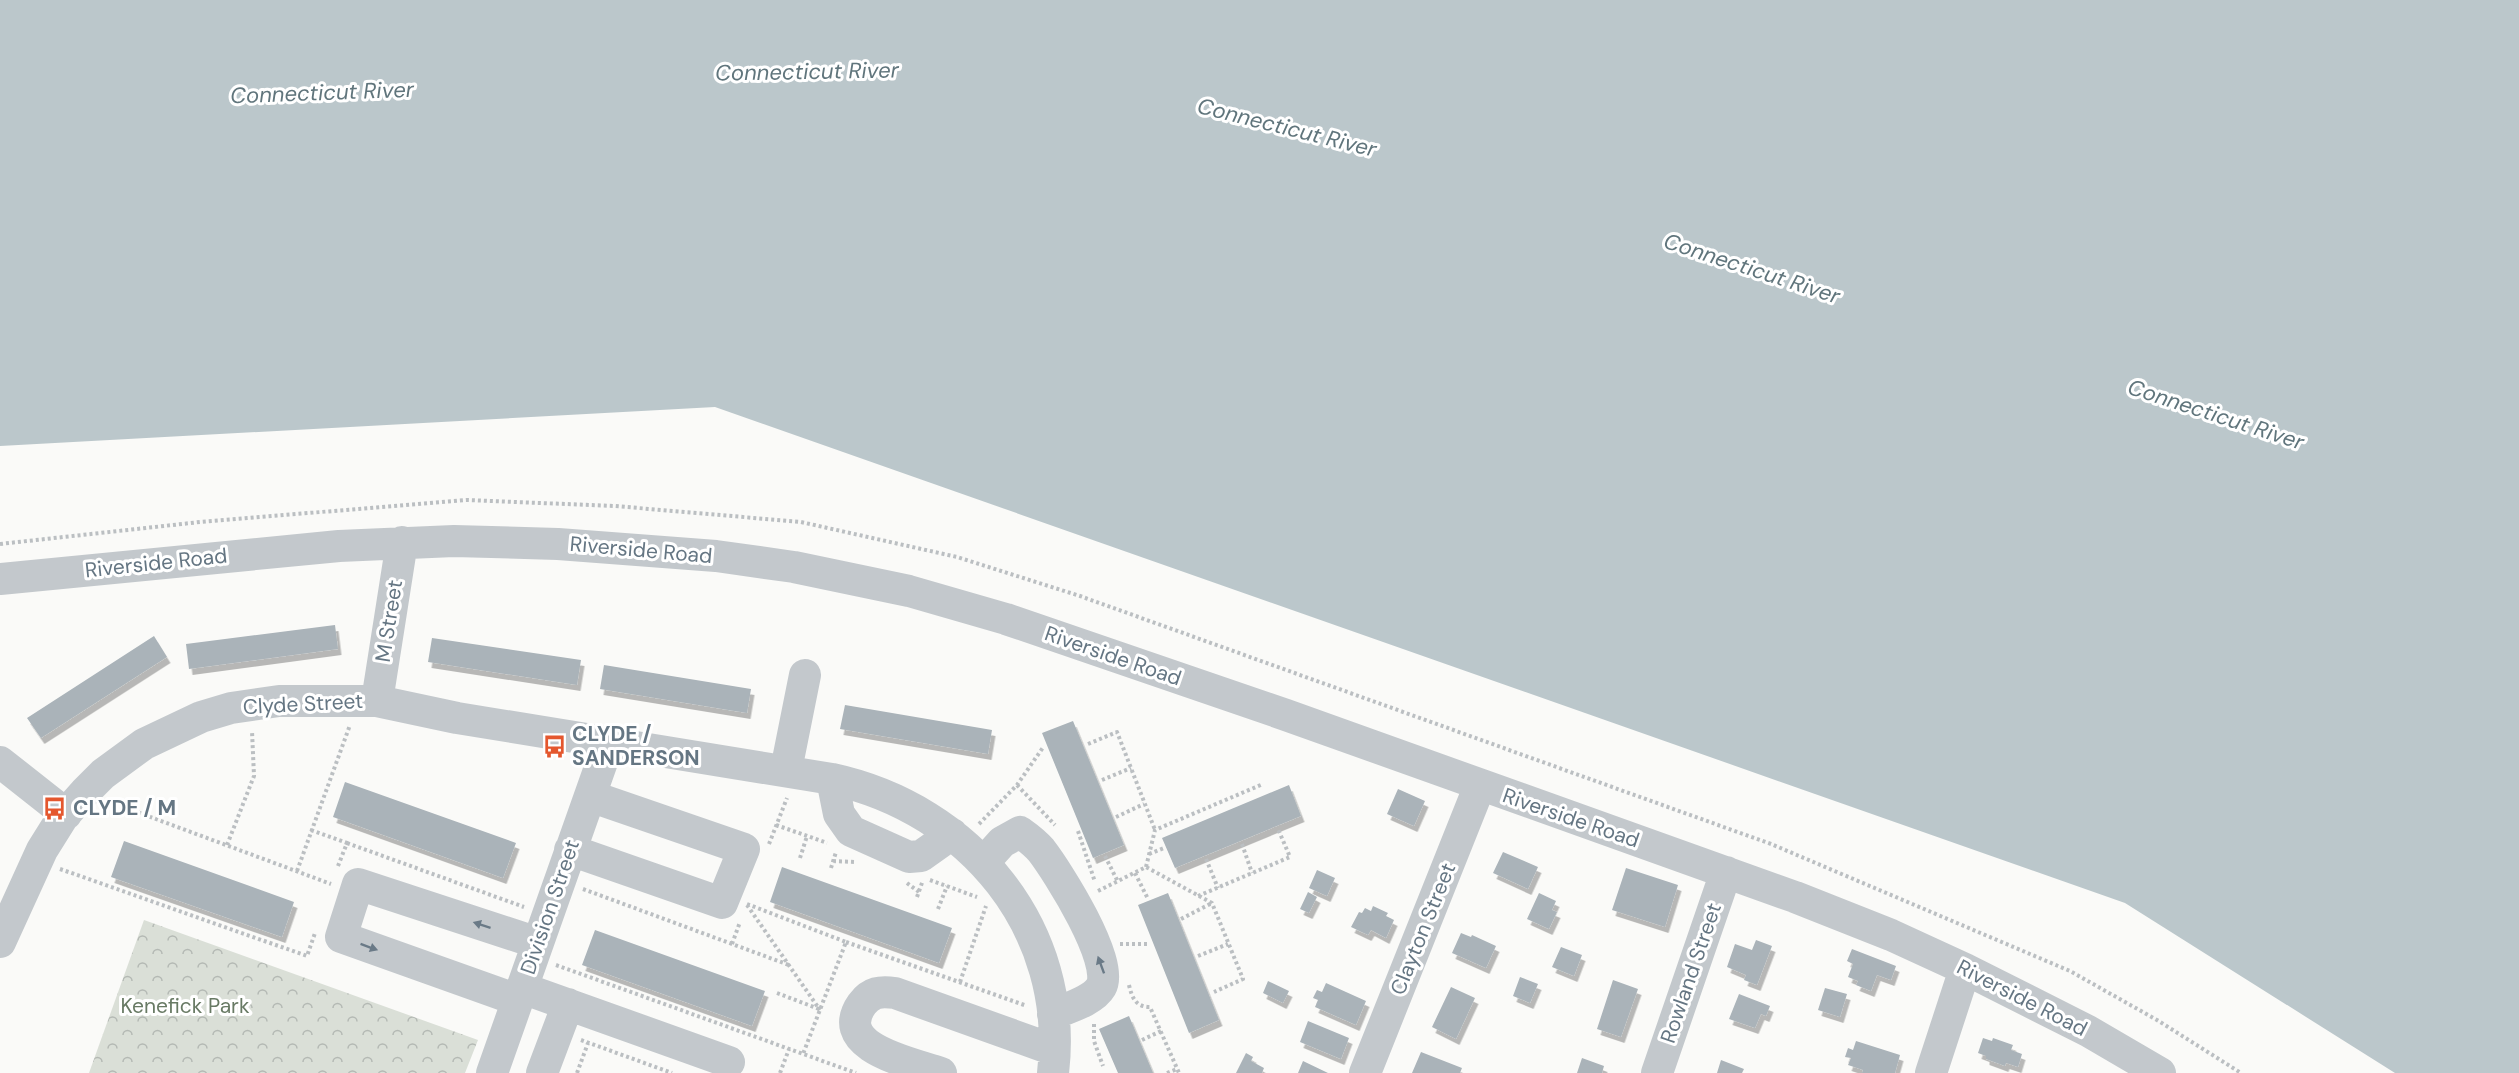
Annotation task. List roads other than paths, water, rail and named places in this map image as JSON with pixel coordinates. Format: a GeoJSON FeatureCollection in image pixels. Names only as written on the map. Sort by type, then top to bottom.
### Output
{"type":"FeatureCollection","features":[{"type":"Feature","properties":{"kind":"street","name":"Riverside Road"},"geometry":{"type":"LineString","coordinates":[[0,579],[402,542],[558,544],[705,555],[794,567],[909,591],[1006,619],[1286,715],[1726,872],[1891,935],[1965,969],[2078,1026],[2160,1073]]}},
{"type":"Feature","properties":{"kind":"street","name":"M Street"},"geometry":{"type":"LineString","coordinates":[[365,710],[402,542]]}},
{"type":"Feature","properties":{"kind":"street"},"geometry":{"type":"LineString","coordinates":[[791,771],[805,675]]}},
{"type":"Feature","properties":{"kind":"street","name":"Clyde Street"},"geometry":{"type":"LineString","coordinates":[[0,942],[42,850],[66,814],[91,786],[124,758],[172,729],[231,708],[279,701],[457,718],[832,779],[888,796],[924,814],[965,829],[984,862],[1012,897],[1030,931],[1045,977],[1045,1012],[1054,1061]]}},
{"type":"Feature","properties":{"kind":"street","name":"Division Street"},"geometry":{"type":"LineString","coordinates":[[492,1073],[609,742]]}},
{"type":"Feature","properties":{"kind":"street"},"geometry":{"type":"LineString","coordinates":[[0,762],[66,814]]}},
{"type":"Feature","properties":{"kind":"street"},"geometry":{"type":"LineString","coordinates":[[832,779],[839,813],[851,831],[909,857],[921,856],[965,829]]}},
{"type":"Feature","properties":{"kind":"street","name":"Clayton Street"},"geometry":{"type":"LineString","coordinates":[[1365,1073],[1480,786]]}},
{"type":"Feature","properties":{"kind":"street"},"geometry":{"type":"LineString","coordinates":[[570,850],[722,903],[744,849],[590,796]]}},
{"type":"Feature","properties":{"kind":"street"},"geometry":{"type":"LineString","coordinates":[[984,862],[1002,842],[1020,832],[1040,848],[1081,911],[1105,975],[1100,988],[1092,996],[1045,1012]]}},
{"type":"Feature","properties":{"kind":"street","name":"Rowland Street"},"geometry":{"type":"LineString","coordinates":[[1657,1073],[1726,872]]}},
{"type":"Feature","properties":{"kind":"street"},"geometry":{"type":"LineString","coordinates":[[535,950],[358,884],[341,936],[520,994],[563,1018],[729,1062]]}},
{"type":"Feature","properties":{"kind":"street"},"geometry":{"type":"LineString","coordinates":[[1931,1073],[1965,969]]}},
{"type":"Feature","properties":{"kind":"street"},"geometry":{"type":"LineString","coordinates":[[941,1073],[873,1049],[862,1041],[856,1031],[854,1020],[868,997],[880,991],[895,993],[1054,1061]]}},
{"type":"Feature","properties":{"kind":"street"},"geometry":{"type":"LineString","coordinates":[[542,1073],[563,1018]]}},
{"type":"Feature","properties":{"kind":"water","name":"Connecticut River"},"geometry":{"type":"Polygon","coordinates":[[[0,0],[2519,0],[2519,1073],[2395,1073],[2125,903],[715,407],[0,446],[0,0]]]}},
{"type":"Feature","properties":{"kind":"place","name":"CLYDE / SANDERSON"},"geometry":{"type":"Point","coordinates":[554,746]}},
{"type":"Feature","properties":{"kind":"place","name":"CLYDE / M"},"geometry":{"type":"Point","coordinates":[55,808]}},
{"type":"Feature","properties":{"kind":"park label","name":"Kenefick Park"},"geometry":{"type":"Point","coordinates":[185,1006]}}]}
